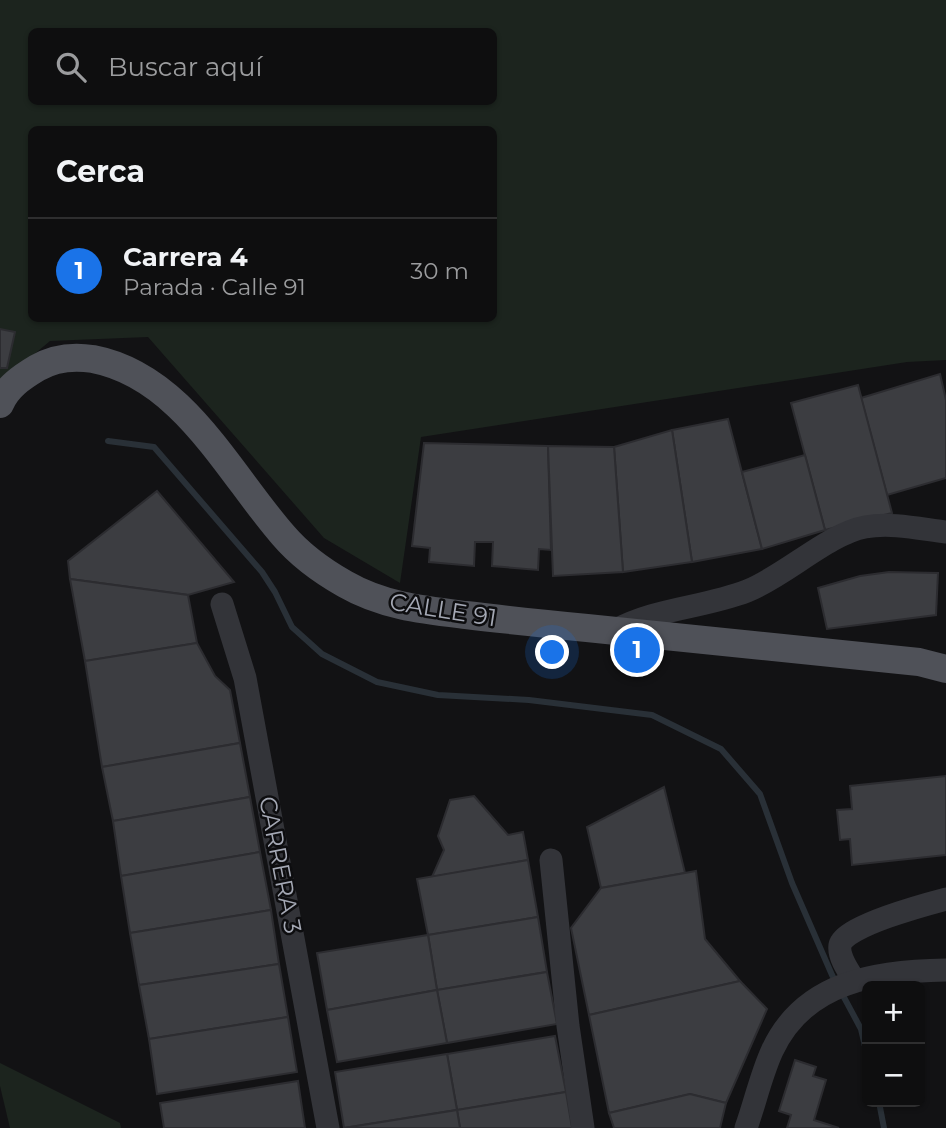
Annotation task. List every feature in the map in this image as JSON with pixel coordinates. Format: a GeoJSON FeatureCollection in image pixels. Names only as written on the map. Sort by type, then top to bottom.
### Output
{"type":"FeatureCollection","features":[{"type":"Feature","properties":{"kind":"main road","name":"CALLE 91"},"geometry":{"type":"LineString","coordinates":[[3,393],[31,372],[54,361],[85,358],[107,362],[133,373],[165,395],[202,431],[292,544],[308,559],[346,584],[388,604],[614,631],[919,662],[946,669]]}},
{"type":"Feature","properties":{"kind":"street"},"geometry":{"type":"LineString","coordinates":[[614,631],[643,617],[746,592],[849,532],[883,526],[946,532]]}},
{"type":"Feature","properties":{"kind":"street","name":"CARRERA 3"},"geometry":{"type":"LineString","coordinates":[[222,604],[245,678],[328,1128]]}},
{"type":"Feature","properties":{"kind":"street"},"geometry":{"type":"LineString","coordinates":[[551,860],[568,1026],[583,1128]]}},
{"type":"Feature","properties":{"kind":"street"},"geometry":{"type":"LineString","coordinates":[[851,982],[840,945],[845,937],[888,916],[946,899]]}},
{"type":"Feature","properties":{"kind":"street"},"geometry":{"type":"LineString","coordinates":[[746,1128],[772,1051],[791,1022],[821,993],[868,976],[946,970]]}},
{"type":"Feature","properties":{"kind":"shaded area"},"geometry":{"type":"Polygon","coordinates":[[[0,0],[946,0],[946,360],[907,362],[421,437],[400,583],[324,538],[148,337],[50,341],[0,383],[0,0]]]}},
{"type":"Feature","properties":{"kind":"shaded area"},"geometry":{"type":"Polygon","coordinates":[[[0,1063],[120,1123],[121,1128],[10,1128],[0,1086],[0,1063]]]}},
{"type":"Feature","properties":{"kind":"building"},"geometry":{"type":"Polygon","coordinates":[[[0,329],[15,332],[7,368],[0,368],[0,329]]]}},
{"type":"Feature","properties":{"kind":"building"},"geometry":{"type":"Polygon","coordinates":[[[940,374],[946,400],[946,478],[887,495],[861,398],[940,374]]]}},
{"type":"Feature","properties":{"kind":"building"},"geometry":{"type":"Polygon","coordinates":[[[858,385],[892,513],[825,530],[791,403],[858,385]]]}},
{"type":"Feature","properties":{"kind":"building"},"geometry":{"type":"Polygon","coordinates":[[[728,419],[762,549],[692,562],[672,430],[728,419]]]}},
{"type":"Feature","properties":{"kind":"building"},"geometry":{"type":"Polygon","coordinates":[[[672,430],[692,562],[623,572],[614,447],[672,430]]]}},
{"type":"Feature","properties":{"kind":"building"},"geometry":{"type":"Polygon","coordinates":[[[424,443],[548,446],[551,550],[539,549],[538,570],[492,566],[493,542],[475,542],[474,566],[429,562],[430,548],[412,546],[424,443]]]}},
{"type":"Feature","properties":{"kind":"building"},"geometry":{"type":"Polygon","coordinates":[[[548,446],[614,447],[623,572],[553,576],[548,446]]]}},
{"type":"Feature","properties":{"kind":"building"},"geometry":{"type":"Polygon","coordinates":[[[805,455],[825,530],[762,549],[742,472],[805,455]]]}},
{"type":"Feature","properties":{"kind":"building"},"geometry":{"type":"Polygon","coordinates":[[[157,491],[234,582],[188,595],[70,579],[68,561],[157,491]]]}},
{"type":"Feature","properties":{"kind":"building"},"geometry":{"type":"Polygon","coordinates":[[[889,572],[938,573],[936,615],[827,629],[818,588],[860,576],[889,572]]]}},
{"type":"Feature","properties":{"kind":"building"},"geometry":{"type":"Polygon","coordinates":[[[70,579],[188,595],[197,643],[85,661],[70,579]]]}},
{"type":"Feature","properties":{"kind":"building"},"geometry":{"type":"Polygon","coordinates":[[[197,643],[215,676],[230,690],[240,743],[102,767],[85,661],[197,643]]]}},
{"type":"Feature","properties":{"kind":"building"},"geometry":{"type":"Polygon","coordinates":[[[240,743],[250,797],[113,821],[102,767],[240,743]]]}},
{"type":"Feature","properties":{"kind":"building"},"geometry":{"type":"Polygon","coordinates":[[[946,776],[946,855],[852,865],[850,839],[840,840],[837,810],[852,809],[850,786],[946,776]]]}},
{"type":"Feature","properties":{"kind":"building"},"geometry":{"type":"Polygon","coordinates":[[[664,787],[685,873],[601,888],[587,827],[664,787]]]}},
{"type":"Feature","properties":{"kind":"building"},"geometry":{"type":"Polygon","coordinates":[[[474,796],[508,835],[523,832],[528,860],[432,877],[444,850],[438,836],[450,800],[474,796]]]}},
{"type":"Feature","properties":{"kind":"building"},"geometry":{"type":"Polygon","coordinates":[[[250,797],[260,852],[121,876],[113,821],[250,797]]]}},
{"type":"Feature","properties":{"kind":"building"},"geometry":{"type":"Polygon","coordinates":[[[260,852],[271,910],[130,933],[121,876],[260,852]]]}},
{"type":"Feature","properties":{"kind":"building"},"geometry":{"type":"Polygon","coordinates":[[[528,860],[538,917],[428,935],[417,879],[528,860]]]}},
{"type":"Feature","properties":{"kind":"building"},"geometry":{"type":"Polygon","coordinates":[[[696,871],[705,939],[740,981],[589,1015],[571,928],[601,888],[696,871]]]}},
{"type":"Feature","properties":{"kind":"building"},"geometry":{"type":"Polygon","coordinates":[[[271,910],[279,964],[139,985],[130,933],[271,910]]]}},
{"type":"Feature","properties":{"kind":"building"},"geometry":{"type":"Polygon","coordinates":[[[538,917],[547,972],[437,990],[428,935],[538,917]]]}},
{"type":"Feature","properties":{"kind":"building"},"geometry":{"type":"Polygon","coordinates":[[[428,935],[437,990],[327,1010],[317,953],[428,935]]]}},
{"type":"Feature","properties":{"kind":"building"},"geometry":{"type":"Polygon","coordinates":[[[279,964],[288,1017],[149,1039],[139,985],[279,964]]]}},
{"type":"Feature","properties":{"kind":"building"},"geometry":{"type":"Polygon","coordinates":[[[547,972],[557,1024],[447,1043],[437,990],[547,972]]]}},
{"type":"Feature","properties":{"kind":"building"},"geometry":{"type":"Polygon","coordinates":[[[740,981],[767,1009],[726,1103],[690,1094],[609,1113],[589,1015],[740,981]]]}},
{"type":"Feature","properties":{"kind":"building"},"geometry":{"type":"Polygon","coordinates":[[[437,990],[447,1043],[337,1062],[327,1010],[437,990]]]}},
{"type":"Feature","properties":{"kind":"building"},"geometry":{"type":"Polygon","coordinates":[[[288,1017],[297,1072],[157,1094],[149,1039],[288,1017]]]}},
{"type":"Feature","properties":{"kind":"building"},"geometry":{"type":"Polygon","coordinates":[[[555,1036],[566,1092],[457,1110],[447,1054],[555,1036]]]}},
{"type":"Feature","properties":{"kind":"building"},"geometry":{"type":"Polygon","coordinates":[[[447,1054],[457,1110],[344,1128],[335,1072],[447,1054]]]}},
{"type":"Feature","properties":{"kind":"building"},"geometry":{"type":"Polygon","coordinates":[[[795,1060],[816,1067],[813,1076],[826,1080],[814,1120],[839,1128],[787,1128],[791,1115],[779,1111],[795,1060]]]}},
{"type":"Feature","properties":{"kind":"building"},"geometry":{"type":"Polygon","coordinates":[[[298,1081],[305,1128],[164,1128],[160,1103],[298,1081]]]}},
{"type":"Feature","properties":{"kind":"building"},"geometry":{"type":"Polygon","coordinates":[[[566,1092],[572,1128],[460,1128],[457,1110],[566,1092]]]}},
{"type":"Feature","properties":{"kind":"building"},"geometry":{"type":"Polygon","coordinates":[[[690,1094],[726,1103],[720,1128],[614,1128],[609,1113],[690,1094]]]}},
{"type":"Feature","properties":{"kind":"building"},"geometry":{"type":"Polygon","coordinates":[[[457,1110],[460,1128],[344,1128],[457,1110]]]}},
{"type":"Feature","properties":{"kind":"waterway"},"geometry":{"type":"LineString","coordinates":[[108,441],[154,447],[262,572],[292,627],[322,654],[377,682],[438,695],[529,700],[652,715],[721,749],[760,794],[792,883],[832,975],[861,1029],[864,1044]]}},
{"type":"Feature","properties":{"kind":"waterway"},"geometry":{"type":"LineString","coordinates":[[880,1107],[884,1128]]}},
{"type":"Feature","properties":{"kind":"place","name":"Carrera 4"},"geometry":{"type":"Point","coordinates":[637,650]}}]}
